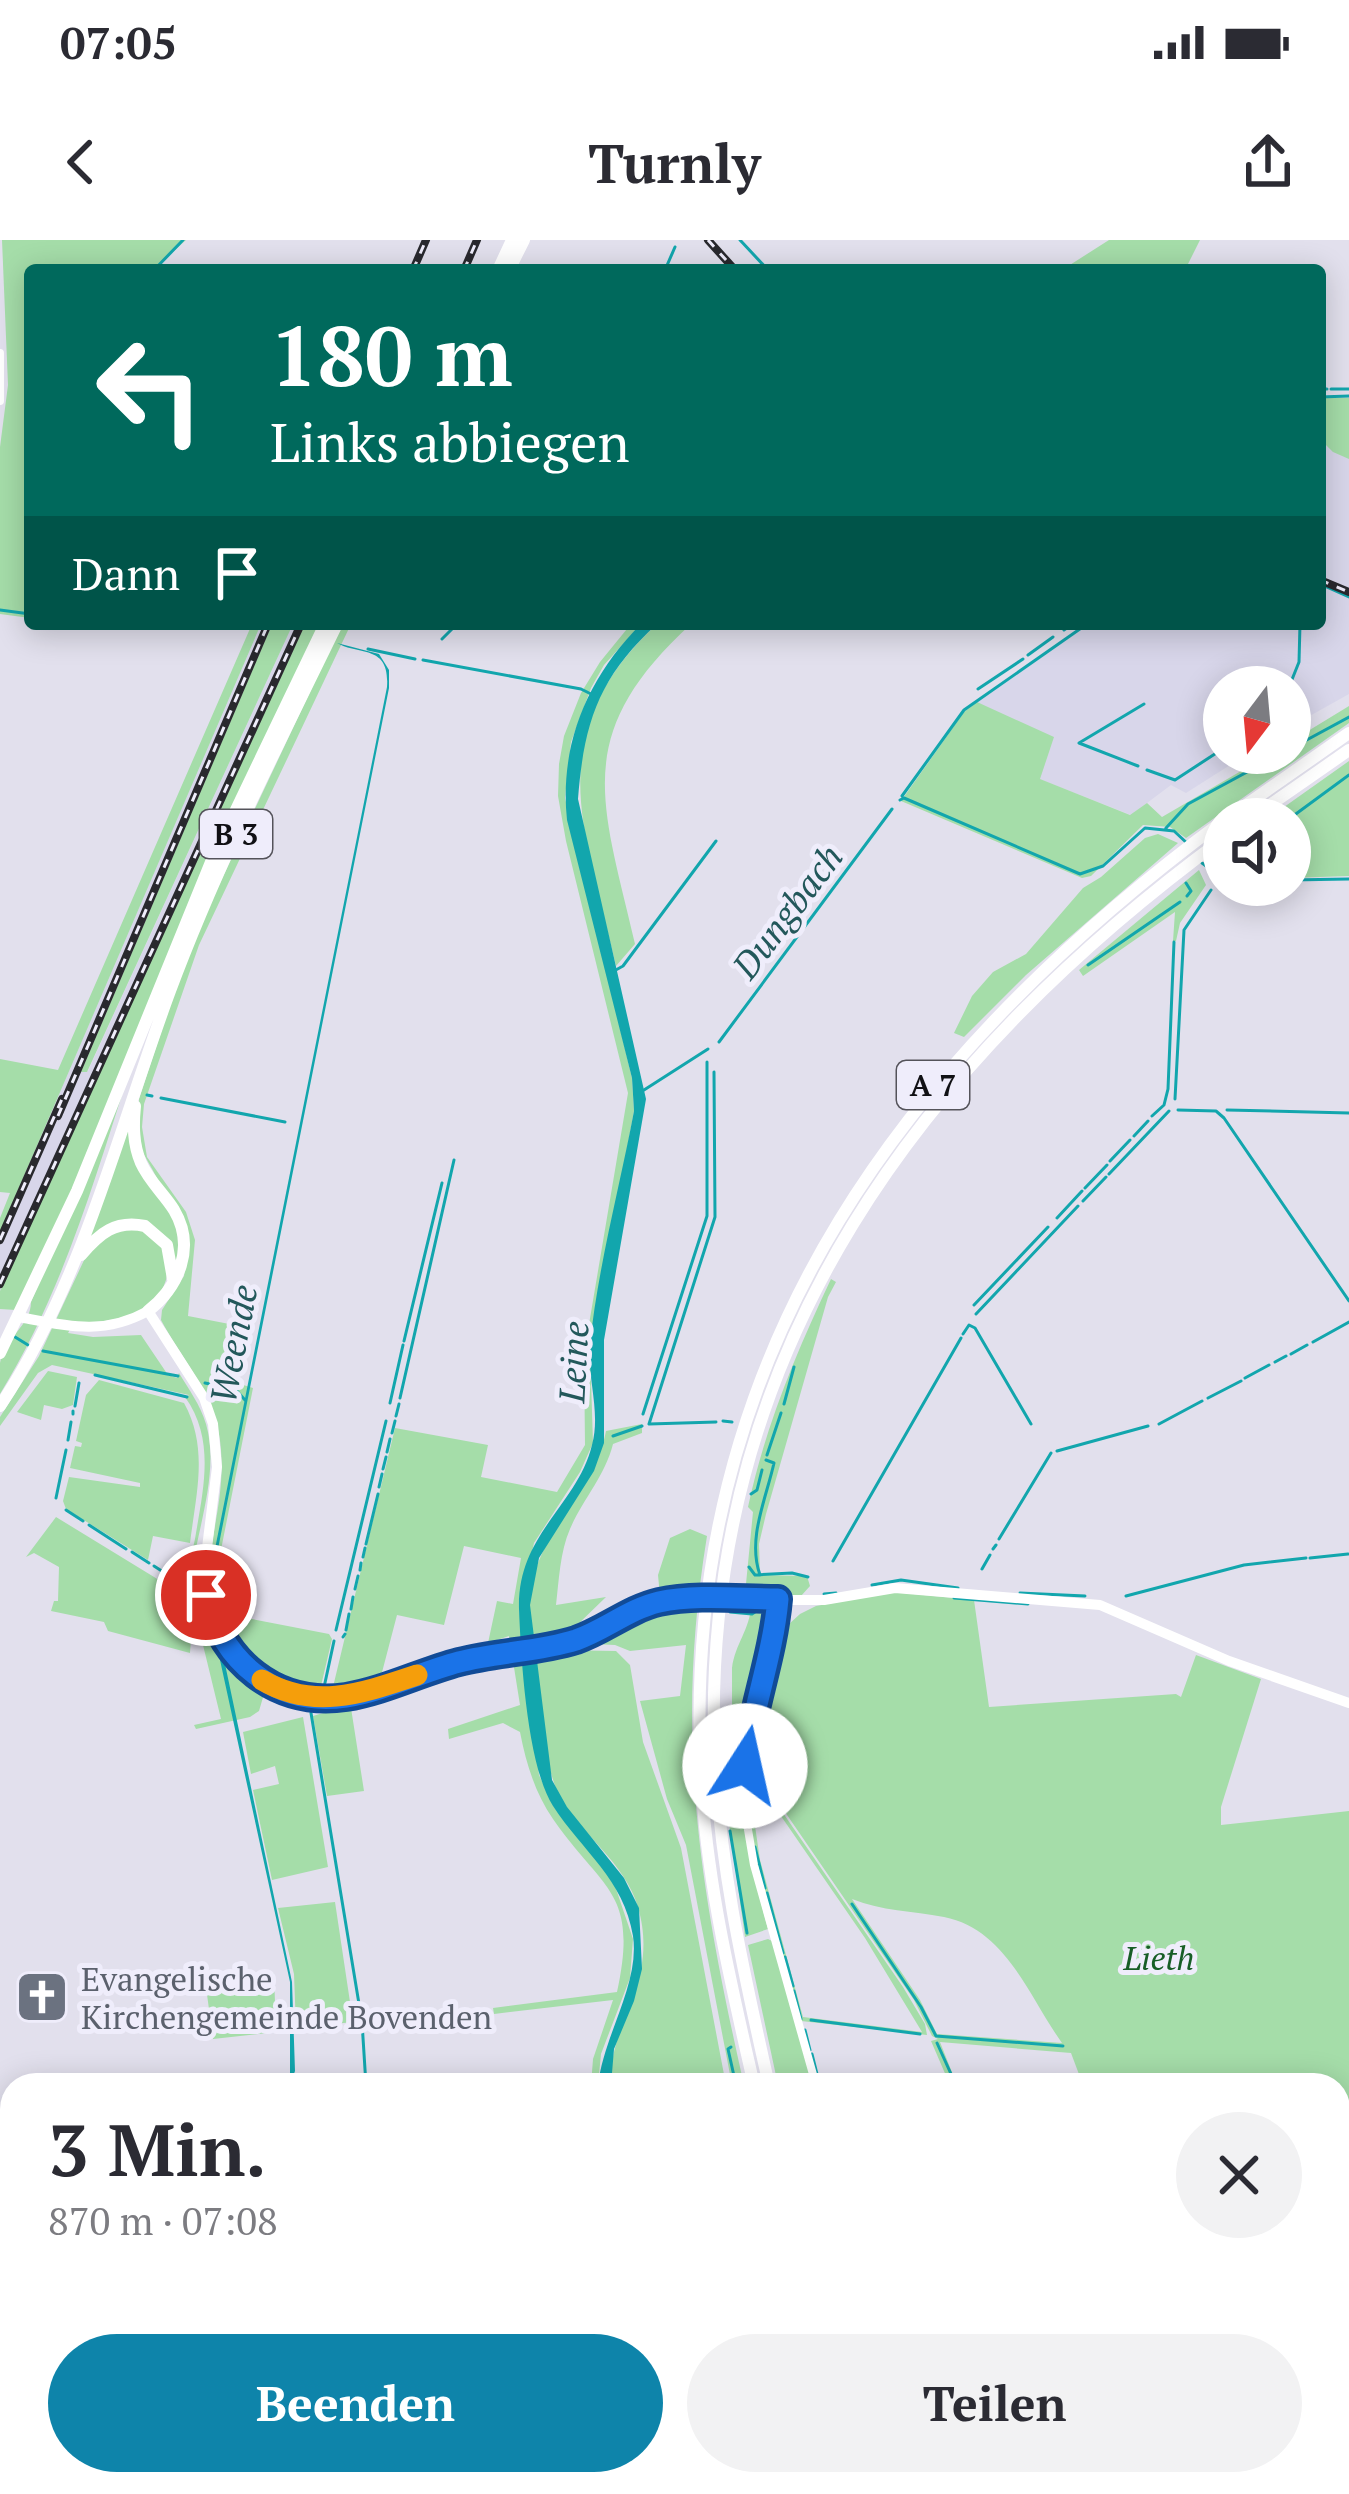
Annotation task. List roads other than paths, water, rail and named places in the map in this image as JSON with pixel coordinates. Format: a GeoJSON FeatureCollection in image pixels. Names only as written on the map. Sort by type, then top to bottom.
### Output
{"type":"FeatureCollection","features":[{"type":"Feature","properties":{"kind":"highway","name":"B 3"},"geometry":{"type":"LineString","coordinates":[[92,1211],[159,990],[211,862],[322,630]]}},
{"type":"Feature","properties":{"kind":"highway","name":"B 3"},"geometry":{"type":"LineString","coordinates":[[0,1406],[35,1347],[73,1265],[209,892],[334,630]]}},
{"type":"Feature","properties":{"kind":"highway","name":"A 7"},"geometry":{"type":"LineString","coordinates":[[1256,798],[1349,733]]}},
{"type":"Feature","properties":{"kind":"highway"},"geometry":{"type":"LineString","coordinates":[[1281,798],[1349,751]]}},
{"type":"Feature","properties":{"kind":"highway","name":"A 7"},"geometry":{"type":"LineString","coordinates":[[752,2073],[710,1864],[699,1724],[711,1570],[731,1473],[756,1391],[814,1259],[908,1115],[1019,994],[1203,847]]}},
{"type":"Feature","properties":{"kind":"highway","name":"A 7"},"geometry":{"type":"LineString","coordinates":[[767,2073],[726,1877],[714,1706],[727,1558],[770,1396],[827,1266],[922,1120],[1027,1005],[1176,867]]}},
{"type":"Feature","properties":{"kind":"highway"},"geometry":{"type":"LineString","coordinates":[[0,1353],[77,1192],[159,990]]}},
{"type":"Feature","properties":{"kind":"highway"},"geometry":{"type":"LineString","coordinates":[[137,1087],[136,1147],[148,1175],[175,1211],[184,1237],[182,1265],[174,1284],[147,1312]]}},
{"type":"Feature","properties":{"kind":"highway"},"geometry":{"type":"LineString","coordinates":[[73,1265],[106,1229],[136,1224],[151,1228],[167,1245],[174,1284]]}},
{"type":"Feature","properties":{"kind":"main road"},"geometry":{"type":"LineString","coordinates":[[21,1317],[98,1330],[147,1312],[204,1399],[214,1424],[218,1455],[203,1572],[211,1616],[235,1658],[277,1688],[307,1697],[347,1697],[453,1664],[580,1639],[644,1607],[685,1599],[831,1599],[907,1588],[1100,1605],[1229,1661],[1349,1703]]}},
{"type":"Feature","properties":{"kind":"main road"},"geometry":{"type":"LineString","coordinates":[[122,1324],[158,1332]]}},
{"type":"Feature","properties":{"kind":"street"},"geometry":{"type":"LineString","coordinates":[[0,352],[0,401]]}},
{"type":"Feature","properties":{"kind":"street"},"geometry":{"type":"LineString","coordinates":[[0,1313],[21,1317]]}},
{"type":"Feature","properties":{"kind":"street"},"geometry":{"type":"LineString","coordinates":[[778,1599],[774,1640],[747,1748],[745,1812],[758,1881],[813,2073]]}},
{"type":"Feature","properties":{"kind":"water"},"geometry":{"type":"Polygon","coordinates":[[[636,630],[651,630],[621,663],[598,702],[585,747],[578,799],[646,1099],[604,1340],[604,1443],[594,1471],[539,1558],[530,1605],[552,1780],[567,1807],[624,1878],[639,1908],[642,1969],[614,2049],[612,2073],[601,2073],[627,1991],[633,1936],[621,1898],[544,1788],[527,1711],[519,1609],[527,1560],[574,1486],[592,1445],[593,1317],[634,1111],[632,1078],[567,820],[566,792],[581,713],[636,630]]]}},
{"type":"Feature","properties":{"kind":"water"},"geometry":{"type":"Polygon","coordinates":[[[337,643],[379,654],[389,670],[389,688],[215,1564],[217,1593],[235,1643],[225,1664],[292,1982],[295,2071],[290,2073],[290,1982],[220,1660],[231,1638],[218,1609],[212,1564],[387,687],[387,673],[379,658],[337,643]]]}},
{"type":"Feature","properties":{"kind":"waterway","name":"Weende"},"geometry":{"type":"LineString","coordinates":[[160,264],[183,240]]}},
{"type":"Feature","properties":{"kind":"waterway"},"geometry":{"type":"LineString","coordinates":[[740,240],[762,264]]}},
{"type":"Feature","properties":{"kind":"waterway"},"geometry":{"type":"LineString","coordinates":[[668,264],[675,247]]}},
{"type":"Feature","properties":{"kind":"waterway"},"geometry":{"type":"LineString","coordinates":[[1331,389],[1349,389]]}},
{"type":"Feature","properties":{"kind":"waterway"},"geometry":{"type":"LineString","coordinates":[[1326,397],[1349,396]]}},
{"type":"Feature","properties":{"kind":"waterway"},"geometry":{"type":"LineString","coordinates":[[1326,587],[1349,597]]}},
{"type":"Feature","properties":{"kind":"waterway"},"geometry":{"type":"LineString","coordinates":[[0,610],[24,613]]}},
{"type":"Feature","properties":{"kind":"waterway"},"geometry":{"type":"LineString","coordinates":[[442,639],[451,630]]}},
{"type":"Feature","properties":{"kind":"waterway"},"geometry":{"type":"LineString","coordinates":[[902,796],[964,710],[1078,630]]}},
{"type":"Feature","properties":{"kind":"waterway"},"geometry":{"type":"LineString","coordinates":[[1297,666],[1300,630]]}},
{"type":"Feature","properties":{"kind":"waterway"},"geometry":{"type":"LineString","coordinates":[[1028,655],[1053,637]]}},
{"type":"Feature","properties":{"kind":"waterway"},"geometry":{"type":"LineString","coordinates":[[368,649],[415,659]]}},
{"type":"Feature","properties":{"kind":"waterway"},"geometry":{"type":"LineString","coordinates":[[978,689],[1023,659]]}},
{"type":"Feature","properties":{"kind":"waterway"},"geometry":{"type":"LineString","coordinates":[[423,660],[591,694]]}},
{"type":"Feature","properties":{"kind":"waterway"},"geometry":{"type":"LineString","coordinates":[[1138,766],[1079,743],[1144,704]]}},
{"type":"Feature","properties":{"kind":"waterway"},"geometry":{"type":"LineString","coordinates":[[1311,738],[1349,717]]}},
{"type":"Feature","properties":{"kind":"waterway"},"geometry":{"type":"LineString","coordinates":[[1147,770],[1175,780],[1203,762]]}},
{"type":"Feature","properties":{"kind":"waterway"},"geometry":{"type":"LineString","coordinates":[[1166,828],[1188,804],[1243,774]]}},
{"type":"Feature","properties":{"kind":"waterway"},"geometry":{"type":"LineString","coordinates":[[1311,803],[1349,775]]}},
{"type":"Feature","properties":{"kind":"waterway","name":"Dungbach"},"geometry":{"type":"LineString","coordinates":[[900,800],[1080,874],[1103,866],[1145,828],[1174,831],[1189,845]]}},
{"type":"Feature","properties":{"kind":"waterway","name":"Dungbach"},"geometry":{"type":"LineString","coordinates":[[719,1042],[892,809]]}},
{"type":"Feature","properties":{"kind":"waterway"},"geometry":{"type":"LineString","coordinates":[[614,971],[623,966],[716,841]]}},
{"type":"Feature","properties":{"kind":"waterway","name":"Dungbach"},"geometry":{"type":"LineString","coordinates":[[1311,880],[1349,879]]}},
{"type":"Feature","properties":{"kind":"waterway"},"geometry":{"type":"LineString","coordinates":[[1186,883],[1191,891],[1187,896]]}},
{"type":"Feature","properties":{"kind":"waterway"},"geometry":{"type":"LineString","coordinates":[[1088,965],[1180,902]]}},
{"type":"Feature","properties":{"kind":"waterway"},"geometry":{"type":"LineString","coordinates":[[1175,1099],[1184,930],[1203,902]]}},
{"type":"Feature","properties":{"kind":"waterway"},"geometry":{"type":"LineString","coordinates":[[1152,1116],[1164,1105],[1168,1089],[1174,942]]}},
{"type":"Feature","properties":{"kind":"waterway","name":"Dungbach"},"geometry":{"type":"LineString","coordinates":[[644,1090],[708,1049]]}},
{"type":"Feature","properties":{"kind":"waterway"},"geometry":{"type":"LineString","coordinates":[[643,1414],[707,1216],[707,1062]]}},
{"type":"Feature","properties":{"kind":"waterway"},"geometry":{"type":"LineString","coordinates":[[714,1072],[715,1217],[649,1424],[716,1422]]}},
{"type":"Feature","properties":{"kind":"waterway"},"geometry":{"type":"LineString","coordinates":[[147,1095],[152,1096]]}},
{"type":"Feature","properties":{"kind":"waterway"},"geometry":{"type":"LineString","coordinates":[[161,1098],[285,1122]]}},
{"type":"Feature","properties":{"kind":"waterway"},"geometry":{"type":"LineString","coordinates":[[1178,1110],[1216,1111],[1224,1118],[1349,1301]]}},
{"type":"Feature","properties":{"kind":"waterway"},"geometry":{"type":"LineString","coordinates":[[1227,1110],[1349,1113]]}},
{"type":"Feature","properties":{"kind":"waterway"},"geometry":{"type":"LineString","coordinates":[[1109,1174],[1169,1111]]}},
{"type":"Feature","properties":{"kind":"waterway"},"geometry":{"type":"LineString","coordinates":[[1134,1136],[1148,1121]]}},
{"type":"Feature","properties":{"kind":"waterway"},"geometry":{"type":"LineString","coordinates":[[1110,1161],[1130,1140]]}},
{"type":"Feature","properties":{"kind":"waterway"},"geometry":{"type":"LineString","coordinates":[[400,1398],[454,1160]]}},
{"type":"Feature","properties":{"kind":"waterway"},"geometry":{"type":"LineString","coordinates":[[1085,1188],[1107,1165]]}},
{"type":"Feature","properties":{"kind":"waterway"},"geometry":{"type":"LineString","coordinates":[[1083,1201],[1106,1177]]}},
{"type":"Feature","properties":{"kind":"waterway"},"geometry":{"type":"LineString","coordinates":[[404,1341],[442,1183]]}},
{"type":"Feature","properties":{"kind":"waterway"},"geometry":{"type":"LineString","coordinates":[[1057,1218],[1082,1191]]}},
{"type":"Feature","properties":{"kind":"waterway"},"geometry":{"type":"LineString","coordinates":[[976,1314],[1078,1206]]}},
{"type":"Feature","properties":{"kind":"waterway"},"geometry":{"type":"LineString","coordinates":[[974,1305],[1048,1227]]}},
{"type":"Feature","properties":{"kind":"waterway"},"geometry":{"type":"LineString","coordinates":[[1313,1342],[1349,1322]]}},
{"type":"Feature","properties":{"kind":"waterway"},"geometry":{"type":"LineString","coordinates":[[963,1334],[969,1325],[975,1328],[1031,1424]]}},
{"type":"Feature","properties":{"kind":"waterway"},"geometry":{"type":"LineString","coordinates":[[15,1337],[28,1345]]}},
{"type":"Feature","properties":{"kind":"waterway"},"geometry":{"type":"LineString","coordinates":[[833,1561],[961,1338]]}},
{"type":"Feature","properties":{"kind":"waterway"},"geometry":{"type":"LineString","coordinates":[[390,1403],[403,1345]]}},
{"type":"Feature","properties":{"kind":"waterway"},"geometry":{"type":"LineString","coordinates":[[1291,1354],[1307,1345]]}},
{"type":"Feature","properties":{"kind":"waterway"},"geometry":{"type":"LineString","coordinates":[[43,1351],[178,1376]]}},
{"type":"Feature","properties":{"kind":"waterway"},"geometry":{"type":"LineString","coordinates":[[1275,1362],[1286,1356]]}},
{"type":"Feature","properties":{"kind":"waterway"},"geometry":{"type":"LineString","coordinates":[[1245,1378],[1269,1365]]}},
{"type":"Feature","properties":{"kind":"waterway"},"geometry":{"type":"LineString","coordinates":[[784,1404],[794,1367]]}},
{"type":"Feature","properties":{"kind":"waterway"},"geometry":{"type":"LineString","coordinates":[[95,1375],[187,1397]]}},
{"type":"Feature","properties":{"kind":"waterway"},"geometry":{"type":"LineString","coordinates":[[1208,1398],[1241,1381]]}},
{"type":"Feature","properties":{"kind":"waterway"},"geometry":{"type":"LineString","coordinates":[[75,1406],[79,1383]]}},
{"type":"Feature","properties":{"kind":"waterway"},"geometry":{"type":"LineString","coordinates":[[205,1383],[235,1389],[245,1400]]}},
{"type":"Feature","properties":{"kind":"waterway"},"geometry":{"type":"LineString","coordinates":[[1159,1424],[1202,1401]]}},
{"type":"Feature","properties":{"kind":"waterway"},"geometry":{"type":"LineString","coordinates":[[396,1416],[399,1404]]}},
{"type":"Feature","properties":{"kind":"waterway"},"geometry":{"type":"LineString","coordinates":[[767,1455],[781,1413]]}},
{"type":"Feature","properties":{"kind":"waterway"},"geometry":{"type":"LineString","coordinates":[[336,1630],[386,1421]]}},
{"type":"Feature","properties":{"kind":"waterway"},"geometry":{"type":"LineString","coordinates":[[392,1433],[395,1421]]}},
{"type":"Feature","properties":{"kind":"waterway"},"geometry":{"type":"LineString","coordinates":[[723,1421],[732,1422]]}},
{"type":"Feature","properties":{"kind":"waterway"},"geometry":{"type":"LineString","coordinates":[[68,1440],[71,1422]]}},
{"type":"Feature","properties":{"kind":"waterway"},"geometry":{"type":"LineString","coordinates":[[613,1436],[642,1426]]}},
{"type":"Feature","properties":{"kind":"waterway"},"geometry":{"type":"LineString","coordinates":[[1057,1451],[1148,1426]]}},
{"type":"Feature","properties":{"kind":"waterway"},"geometry":{"type":"LineString","coordinates":[[387,1452],[390,1439]]}},
{"type":"Feature","properties":{"kind":"waterway"},"geometry":{"type":"LineString","coordinates":[[56,1498],[66,1450]]}},
{"type":"Feature","properties":{"kind":"waterway"},"geometry":{"type":"LineString","coordinates":[[999,1539],[1051,1453]]}},
{"type":"Feature","properties":{"kind":"waterway"},"geometry":{"type":"LineString","coordinates":[[383,1469],[386,1457]]}},
{"type":"Feature","properties":{"kind":"waterway"},"geometry":{"type":"LineString","coordinates":[[760,1575],[757,1533],[774,1463],[766,1460]]}},
{"type":"Feature","properties":{"kind":"waterway"},"geometry":{"type":"LineString","coordinates":[[751,1494],[757,1490],[762,1470]]}},
{"type":"Feature","properties":{"kind":"waterway"},"geometry":{"type":"LineString","coordinates":[[379,1487],[382,1474]]}},
{"type":"Feature","properties":{"kind":"waterway"},"geometry":{"type":"LineString","coordinates":[[366,1544],[378,1494]]}},
{"type":"Feature","properties":{"kind":"waterway"},"geometry":{"type":"LineString","coordinates":[[66,1510],[83,1521]]}},
{"type":"Feature","properties":{"kind":"waterway"},"geometry":{"type":"LineString","coordinates":[[89,1525],[126,1549]]}},
{"type":"Feature","properties":{"kind":"waterway"},"geometry":{"type":"LineString","coordinates":[[993,1549],[996,1545]]}},
{"type":"Feature","properties":{"kind":"waterway"},"geometry":{"type":"LineString","coordinates":[[363,1557],[365,1548]]}},
{"type":"Feature","properties":{"kind":"waterway"},"geometry":{"type":"LineString","coordinates":[[132,1552],[149,1563]]}},
{"type":"Feature","properties":{"kind":"waterway"},"geometry":{"type":"LineString","coordinates":[[1310,1558],[1348,1554]]}},
{"type":"Feature","properties":{"kind":"waterway"},"geometry":{"type":"LineString","coordinates":[[982,1569],[990,1555]]}},
{"type":"Feature","properties":{"kind":"waterway"},"geometry":{"type":"LineString","coordinates":[[1126,1596],[1244,1565],[1306,1558]]}},
{"type":"Feature","properties":{"kind":"waterway"},"geometry":{"type":"LineString","coordinates":[[360,1570],[361,1563]]}},
{"type":"Feature","properties":{"kind":"waterway"},"geometry":{"type":"LineString","coordinates":[[154,1566],[171,1577]]}},
{"type":"Feature","properties":{"kind":"waterway"},"geometry":{"type":"LineString","coordinates":[[749,1567],[755,1575],[808,1577]]}},
{"type":"Feature","properties":{"kind":"waterway"},"geometry":{"type":"LineString","coordinates":[[355,1589],[358,1576]]}},
{"type":"Feature","properties":{"kind":"waterway"},"geometry":{"type":"LineString","coordinates":[[872,1585],[901,1580],[958,1588]]}},
{"type":"Feature","properties":{"kind":"waterway"},"geometry":{"type":"LineString","coordinates":[[177,1581],[186,1587]]}},
{"type":"Feature","properties":{"kind":"waterway"},"geometry":{"type":"LineString","coordinates":[[824,1594],[836,1593]]}},
{"type":"Feature","properties":{"kind":"waterway"},"geometry":{"type":"LineString","coordinates":[[1020,1593],[1085,1596]]}},
{"type":"Feature","properties":{"kind":"waterway"},"geometry":{"type":"LineString","coordinates":[[351,1609],[353,1597]]}},
{"type":"Feature","properties":{"kind":"waterway"},"geometry":{"type":"LineString","coordinates":[[954,1598],[1028,1604]]}},
{"type":"Feature","properties":{"kind":"waterway"},"geometry":{"type":"LineString","coordinates":[[730,1612],[752,1614],[761,1608],[767,1612]]}},
{"type":"Feature","properties":{"kind":"waterway"},"geometry":{"type":"LineString","coordinates":[[346,1630],[349,1614]]}},
{"type":"Feature","properties":{"kind":"waterway"},"geometry":{"type":"LineString","coordinates":[[323,1692],[334,1641]]}},
{"type":"Feature","properties":{"kind":"waterway"},"geometry":{"type":"LineString","coordinates":[[768,1680],[779,1642]]}},
{"type":"Feature","properties":{"kind":"waterway"},"geometry":{"type":"LineString","coordinates":[[438,1675],[484,1663]]}},
{"type":"Feature","properties":{"kind":"waterway"},"geometry":{"type":"LineString","coordinates":[[351,1702],[429,1678]]}},
{"type":"Feature","properties":{"kind":"waterway"},"geometry":{"type":"LineString","coordinates":[[311,1713],[362,2022],[365,2073]]}},
{"type":"Feature","properties":{"kind":"waterway"},"geometry":{"type":"LineString","coordinates":[[748,1790],[767,1794]]}},
{"type":"Feature","properties":{"kind":"waterway"},"geometry":{"type":"LineString","coordinates":[[730,1831],[747,1933]]}},
{"type":"Feature","properties":{"kind":"waterway"},"geometry":{"type":"LineString","coordinates":[[755,1847],[765,1888]]}},
{"type":"Feature","properties":{"kind":"waterway"},"geometry":{"type":"LineString","coordinates":[[767,1893],[783,1953]]}},
{"type":"Feature","properties":{"kind":"waterway"},"geometry":{"type":"LineString","coordinates":[[852,1904],[936,2036],[1063,2046]]}},
{"type":"Feature","properties":{"kind":"waterway"},"geometry":{"type":"LineString","coordinates":[[785,1957],[793,1986]]}},
{"type":"Feature","properties":{"kind":"waterway"},"geometry":{"type":"LineString","coordinates":[[794,1991],[801,2019]]}},
{"type":"Feature","properties":{"kind":"waterway"},"geometry":{"type":"LineString","coordinates":[[811,2020],[920,2034]]}},
{"type":"Feature","properties":{"kind":"waterway"},"geometry":{"type":"LineString","coordinates":[[805,2030],[810,2050]]}},
{"type":"Feature","properties":{"kind":"waterway"},"geometry":{"type":"LineString","coordinates":[[937,2043],[951,2073]]}},
{"type":"Feature","properties":{"kind":"waterway"},"geometry":{"type":"LineString","coordinates":[[731,2047],[733,2073]]}},
{"type":"Feature","properties":{"kind":"waterway"},"geometry":{"type":"LineString","coordinates":[[812,2054],[817,2073]]}},
{"type":"Feature","properties":{"kind":"railway"},"geometry":{"type":"LineString","coordinates":[[416,264],[426,240]]}},
{"type":"Feature","properties":{"kind":"railway"},"geometry":{"type":"LineString","coordinates":[[467,264],[477,240]]}},
{"type":"Feature","properties":{"kind":"railway"},"geometry":{"type":"LineString","coordinates":[[708,240],[730,264]]}},
{"type":"Feature","properties":{"kind":"railway"},"geometry":{"type":"LineString","coordinates":[[1326,582],[1349,592]]}},
{"type":"Feature","properties":{"kind":"railway"},"geometry":{"type":"LineString","coordinates":[[58,1116],[265,630]]}},
{"type":"Feature","properties":{"kind":"railway"},"geometry":{"type":"LineString","coordinates":[[0,1284],[298,630]]}},
{"type":"Feature","properties":{"kind":"railway"},"geometry":{"type":"LineString","coordinates":[[0,1240],[62,1099]]}},
{"type":"Feature","properties":{"kind":"place","name":"Evangelische Kirchengemeinde Bovenden"},"geometry":{"type":"Point","coordinates":[42,1997]}},
{"type":"Feature","properties":{"kind":"water label","name":"Leine"},"geometry":{"type":"Point","coordinates":[573,1362]}},
{"type":"Feature","properties":{"kind":"park label","name":"Lieth"},"geometry":{"type":"Point","coordinates":[1159,1957]}}]}
